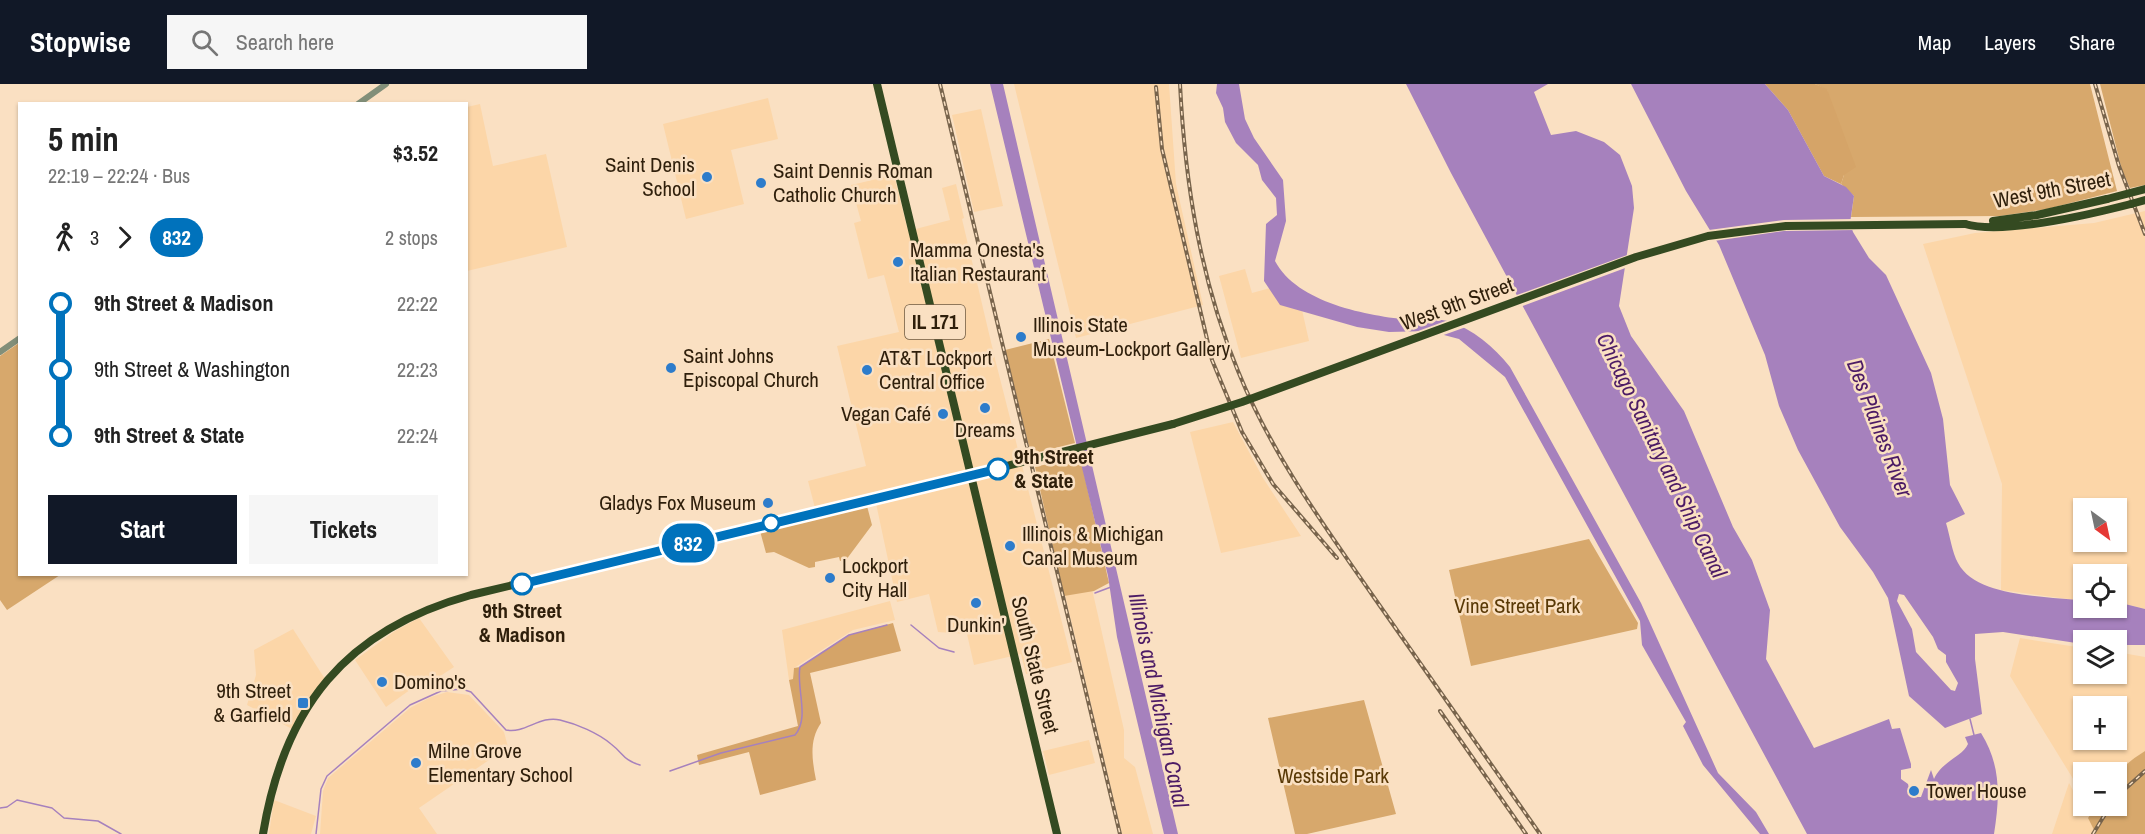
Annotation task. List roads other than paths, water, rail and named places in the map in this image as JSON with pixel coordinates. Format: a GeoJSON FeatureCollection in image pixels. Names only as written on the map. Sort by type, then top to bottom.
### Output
{"type":"FeatureCollection","features":[{"type":"Feature","properties":{"kind":"main road","name":"South State Street"},"geometry":{"type":"LineString","coordinates":[[878,84],[1057,834]]}},
{"type":"Feature","properties":{"kind":"main road","name":"West 9th Street"},"geometry":{"type":"LineString","coordinates":[[1965,224],[2037,215],[2145,189]]}},
{"type":"Feature","properties":{"kind":"main road","name":"West 9th Street"},"geometry":{"type":"LineString","coordinates":[[263,834],[279,766],[299,719],[328,678],[354,653],[378,635],[414,614],[471,595],[1056,455],[1173,424],[1242,402],[1636,257],[1708,236],[1786,226],[2019,225],[2112,209],[2145,200]]}},
{"type":"Feature","properties":{"kind":"street"},"geometry":{"type":"LineString","coordinates":[[361,102],[386,84]]}},
{"type":"Feature","properties":{"kind":"street"},"geometry":{"type":"LineString","coordinates":[[0,352],[18,339]]}},
{"type":"Feature","properties":{"kind":"water","name":"Illinois and Michigan Canal"},"geometry":{"type":"Polygon","coordinates":[[[990,84],[1003,84],[1178,834],[1164,834],[1117,637],[1108,576],[990,84]]]}},
{"type":"Feature","properties":{"kind":"water"},"geometry":{"type":"Polygon","coordinates":[[[1217,84],[1239,84],[1245,119],[1254,138],[1283,180],[1286,221],[1275,261],[1285,275],[1316,297],[1355,311],[1411,320],[1444,320],[1457,324],[1497,352],[1510,367],[1641,603],[1718,773],[1756,812],[1769,834],[1760,834],[1703,765],[1683,726],[1686,722],[1642,645],[1640,621],[1505,377],[1459,339],[1429,331],[1389,332],[1357,327],[1280,305],[1264,281],[1266,224],[1277,215],[1276,198],[1262,180],[1258,165],[1236,143],[1225,122],[1223,108],[1216,93],[1217,84]]]}},
{"type":"Feature","properties":{"kind":"water","name":"Chicago Sanitary and Ship Canal"},"geometry":{"type":"Polygon","coordinates":[[[1406,84],[1548,84],[1534,92],[1551,135],[1576,131],[1604,142],[1620,155],[1632,186],[1634,208],[1619,306],[1631,336],[1684,411],[1733,527],[1752,560],[1770,610],[1766,659],[1814,748],[1889,719],[1892,729],[1900,728],[1911,764],[1911,768],[1901,770],[1901,779],[1908,784],[1911,797],[1921,797],[1931,770],[1934,779],[1942,768],[1968,744],[1965,737],[1981,733],[1992,757],[1997,781],[1994,834],[1807,834],[1451,173],[1406,84]]]}},
{"type":"Feature","properties":{"kind":"water","name":"Des Plaines River"},"geometry":{"type":"Polygon","coordinates":[[[1631,84],[1765,84],[1788,110],[1824,176],[1846,187],[1854,196],[1850,223],[1853,232],[1869,258],[1886,275],[1931,373],[1943,419],[1950,485],[1965,514],[1946,523],[1958,563],[1967,574],[1980,583],[1996,589],[2073,600],[2073,618],[2127,618],[2127,604],[2145,609],[2145,645],[2127,645],[2127,630],[2073,630],[2073,643],[2003,632],[1975,634],[1975,659],[1982,714],[1945,728],[1909,696],[1888,598],[1873,572],[1840,527],[1798,450],[1779,406],[1765,355],[1719,245],[1686,191],[1631,84]],[[1899,594],[1897,601],[1912,629],[1916,652],[1951,690],[1955,691],[1958,683],[1946,662],[1946,655],[1938,649],[1933,637],[1904,595],[1899,594]]]}},
{"type":"Feature","properties":{"kind":"waterway"},"geometry":{"type":"LineString","coordinates":[[1095,593],[1111,587]]}},
{"type":"Feature","properties":{"kind":"waterway"},"geometry":{"type":"LineString","coordinates":[[670,771],[721,753],[795,735],[802,720],[800,667],[849,635],[887,625]]}},
{"type":"Feature","properties":{"kind":"waterway"},"geometry":{"type":"LineString","coordinates":[[911,625],[939,648],[954,652]]}},
{"type":"Feature","properties":{"kind":"waterway"},"geometry":{"type":"LineString","coordinates":[[316,834],[321,789],[327,776],[410,705],[441,691],[462,689],[471,692],[506,730],[513,731],[553,719],[587,729],[600,736],[627,759],[640,765]]}},
{"type":"Feature","properties":{"kind":"waterway"},"geometry":{"type":"LineString","coordinates":[[1970,719],[1974,735]]}},
{"type":"Feature","properties":{"kind":"waterway"},"geometry":{"type":"LineString","coordinates":[[0,808],[7,807],[17,800],[52,808],[64,818],[98,821],[121,834]]}},
{"type":"Feature","properties":{"kind":"railway"},"geometry":{"type":"LineString","coordinates":[[940,84],[1120,834]]}},
{"type":"Feature","properties":{"kind":"railway"},"geometry":{"type":"LineString","coordinates":[[1180,84],[1186,158],[1204,266],[1225,336],[1251,401],[1282,459],[1317,515],[1540,834]]}},
{"type":"Feature","properties":{"kind":"railway"},"geometry":{"type":"LineString","coordinates":[[2095,84],[2119,166],[2145,234]]}},
{"type":"Feature","properties":{"kind":"railway"},"geometry":{"type":"LineString","coordinates":[[1156,87],[1162,149],[1212,360],[1242,432],[1273,484],[1337,558]]}},
{"type":"Feature","properties":{"kind":"railway"},"geometry":{"type":"LineString","coordinates":[[1440,711],[1526,834]]}},
{"type":"Feature","properties":{"kind":"railway"},"geometry":{"type":"LineString","coordinates":[[2127,787],[2145,771]]}},
{"type":"Feature","properties":{"kind":"railway"},"geometry":{"type":"LineString","coordinates":[[2093,834],[2104,816]]}},
{"type":"Feature","properties":{"kind":"place","name":"Saint Denis School"},"geometry":{"type":"Point","coordinates":[707,177]}},
{"type":"Feature","properties":{"kind":"place","name":"Saint Dennis Roman Catholic Church"},"geometry":{"type":"Point","coordinates":[761,183]}},
{"type":"Feature","properties":{"kind":"place","name":"Mamma Onesta's Italian Restaurant"},"geometry":{"type":"Point","coordinates":[898,262]}},
{"type":"Feature","properties":{"kind":"place","name":"Illinois State Museum-Lockport Gallery"},"geometry":{"type":"Point","coordinates":[1021,337]}},
{"type":"Feature","properties":{"kind":"place","name":"Saint Johns Episcopal Church"},"geometry":{"type":"Point","coordinates":[671,368]}},
{"type":"Feature","properties":{"kind":"place","name":"AT&T Lockport Central Office"},"geometry":{"type":"Point","coordinates":[867,370]}},
{"type":"Feature","properties":{"kind":"place","name":"Dreams"},"geometry":{"type":"Point","coordinates":[985,408]}},
{"type":"Feature","properties":{"kind":"place","name":"Vegan Café"},"geometry":{"type":"Point","coordinates":[943,414]}},
{"type":"Feature","properties":{"kind":"place","name":"9th Street & State"},"geometry":{"type":"Point","coordinates":[998,469]}},
{"type":"Feature","properties":{"kind":"place","name":"Gladys Fox Museum"},"geometry":{"type":"Point","coordinates":[768,503]}},
{"type":"Feature","properties":{"kind":"place","name":"Illinois & Michigan Canal Museum"},"geometry":{"type":"Point","coordinates":[1010,546]}},
{"type":"Feature","properties":{"kind":"place","name":"Lockport City Hall"},"geometry":{"type":"Point","coordinates":[830,578]}},
{"type":"Feature","properties":{"kind":"place","name":"9th Street & Madison"},"geometry":{"type":"Point","coordinates":[522,584]}},
{"type":"Feature","properties":{"kind":"place","name":"Dunkin'"},"geometry":{"type":"Point","coordinates":[976,603]}},
{"type":"Feature","properties":{"kind":"place","name":"Domino's"},"geometry":{"type":"Point","coordinates":[382,682]}},
{"type":"Feature","properties":{"kind":"place","name":"9th Street & Garfield"},"geometry":{"type":"Point","coordinates":[303,703]}},
{"type":"Feature","properties":{"kind":"place","name":"Milne Grove Elementary School"},"geometry":{"type":"Point","coordinates":[416,763]}},
{"type":"Feature","properties":{"kind":"place","name":"Tower House"},"geometry":{"type":"Point","coordinates":[1914,791]}},
{"type":"Feature","properties":{"kind":"park label","name":"Vine Street Park"},"geometry":{"type":"Point","coordinates":[1517,606]}},
{"type":"Feature","properties":{"kind":"park label","name":"Westside Park"},"geometry":{"type":"Point","coordinates":[1333,776]}}]}
